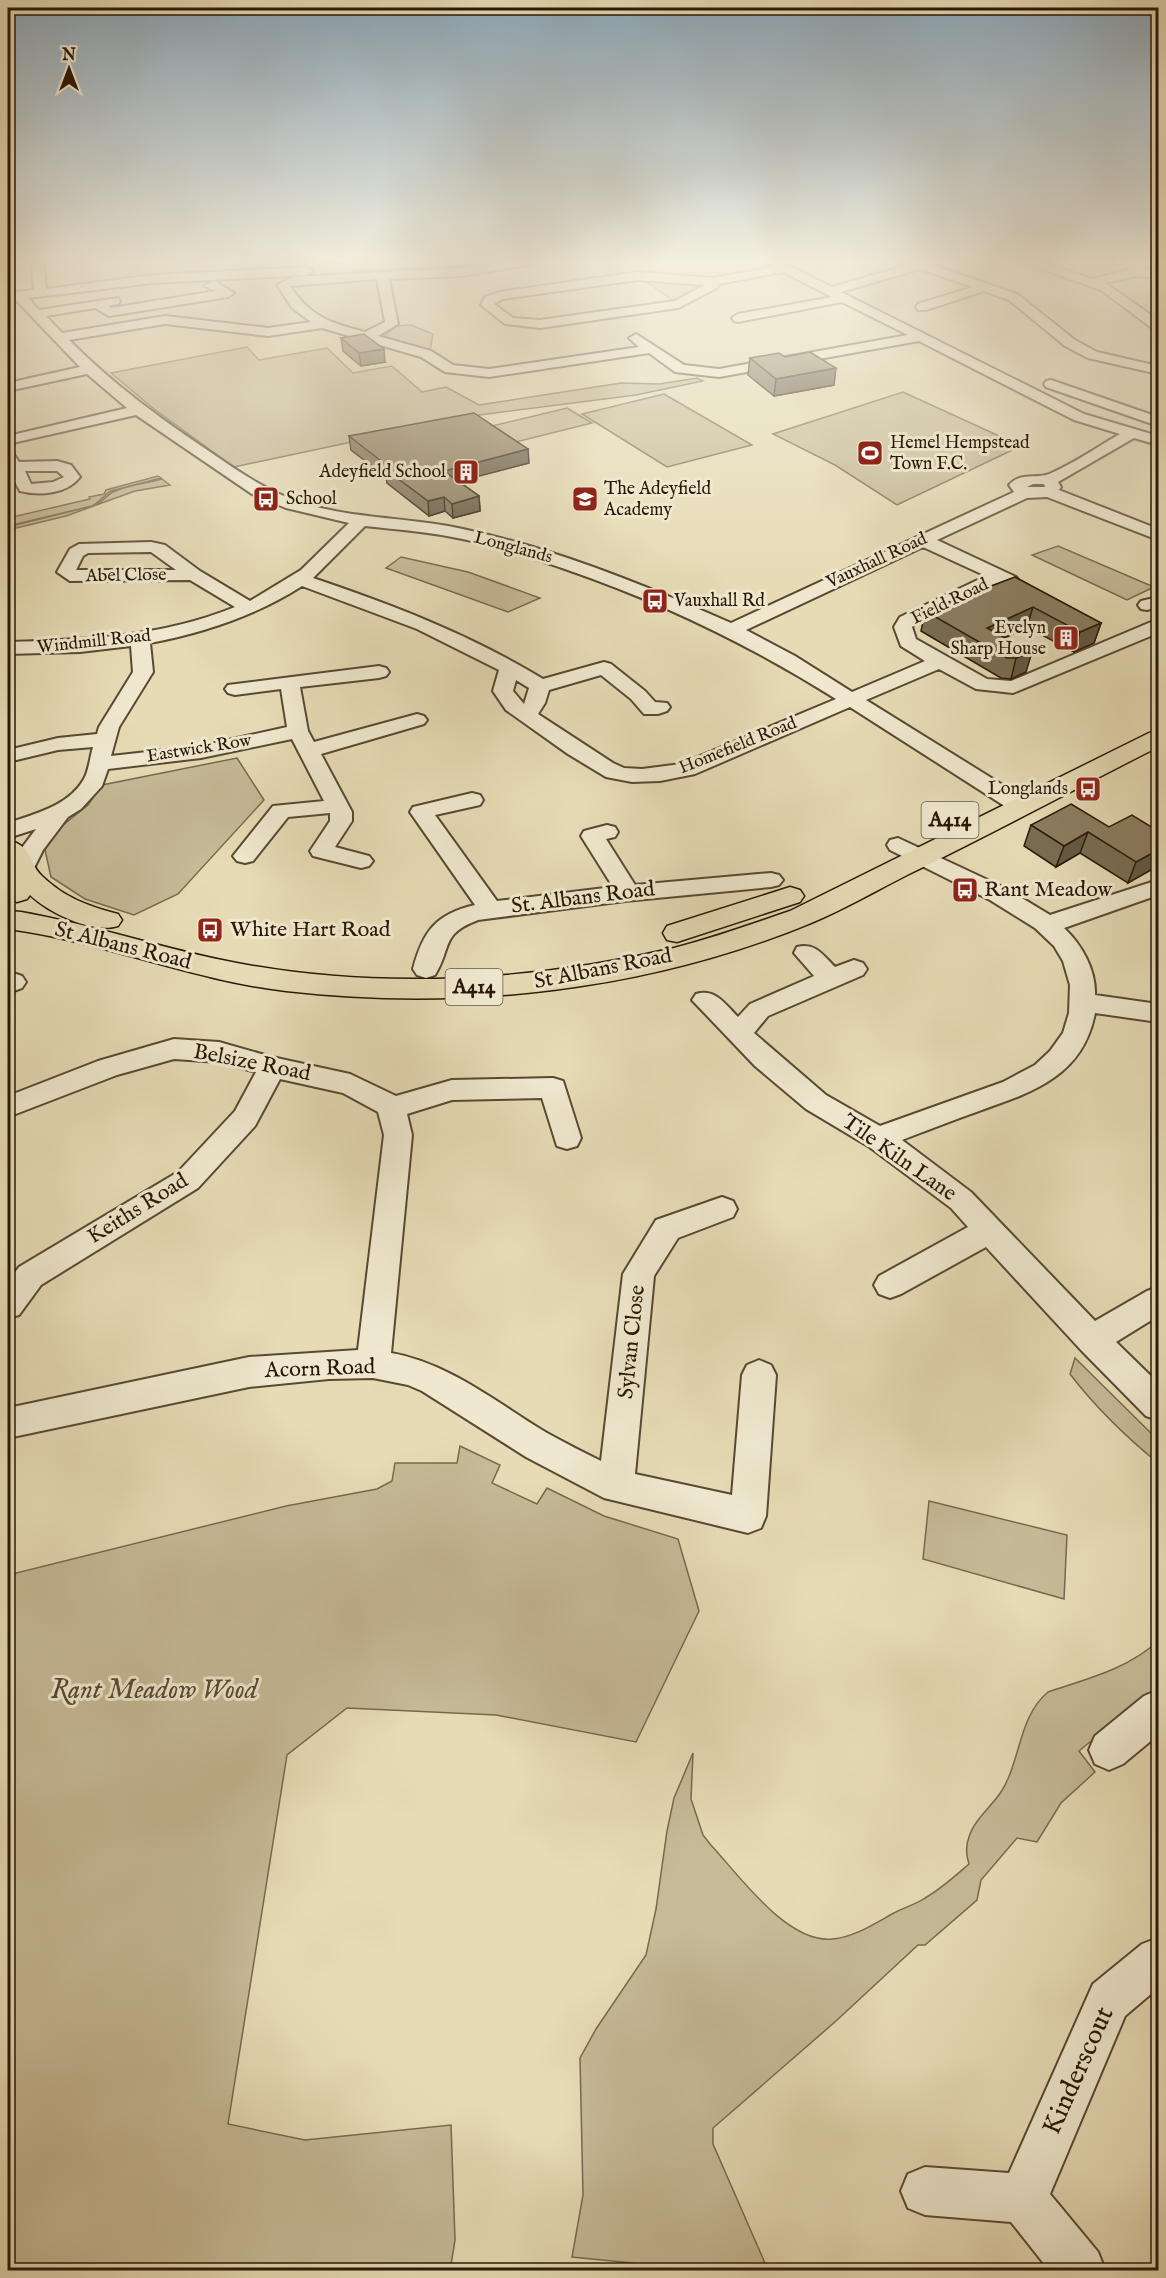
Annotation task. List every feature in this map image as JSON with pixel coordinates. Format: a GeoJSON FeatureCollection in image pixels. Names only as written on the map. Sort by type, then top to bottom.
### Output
{"type":"FeatureCollection","features":[{"type":"Feature","properties":{"kind":"main road","name":"St Albans Road"},"geometry":{"type":"LineString","coordinates":[[8,920],[34,924],[239,974],[285,981],[375,988],[478,987],[529,984],[592,974],[658,961],[733,940],[800,917],[911,851],[1012,800],[1158,717]]}},
{"type":"Feature","properties":{"kind":"main road","name":"St Albans Road"},"geometry":{"type":"LineString","coordinates":[[1012,800],[1158,738]]}},
{"type":"Feature","properties":{"kind":"main road","name":"St Albans Road"},"geometry":{"type":"LineString","coordinates":[[18,864],[48,898],[79,914],[178,939],[297,961],[426,969],[530,962],[586,955],[648,943],[789,897],[911,851]]}},
{"type":"Feature","properties":{"kind":"main road"},"geometry":{"type":"LineString","coordinates":[[8,903],[21,887],[18,864]]}},
{"type":"Feature","properties":{"kind":"street","name":"Longlands"},"geometry":{"type":"LineString","coordinates":[[87,366],[138,410],[258,491],[292,505],[361,520],[447,531],[532,551],[632,586],[731,630],[788,660],[1012,800]]}},
{"type":"Feature","properties":{"kind":"street"},"geometry":{"type":"LineString","coordinates":[[446,366],[468,372],[489,373],[534,366]]}},
{"type":"Feature","properties":{"kind":"street"},"geometry":{"type":"LineString","coordinates":[[676,366],[680,369],[719,373],[756,366]]}},
{"type":"Feature","properties":{"kind":"street"},"geometry":{"type":"LineString","coordinates":[[979,366],[1079,417],[1158,441]]}},
{"type":"Feature","properties":{"kind":"street"},"geometry":{"type":"LineString","coordinates":[[1011,366],[1017,369]]}},
{"type":"Feature","properties":{"kind":"street"},"geometry":{"type":"LineString","coordinates":[[1142,366],[1158,370]]}},
{"type":"Feature","properties":{"kind":"street"},"geometry":{"type":"LineString","coordinates":[[8,387],[90,369]]}},
{"type":"Feature","properties":{"kind":"street"},"geometry":{"type":"LineString","coordinates":[[1039,379],[1083,397],[1133,411],[1158,422]]}},
{"type":"Feature","properties":{"kind":"street"},"geometry":{"type":"LineString","coordinates":[[8,440],[138,410]]}},
{"type":"Feature","properties":{"kind":"street","name":"Vauxhall Road"},"geometry":{"type":"LineString","coordinates":[[731,630],[1024,493],[1049,486],[1131,434]]}},
{"type":"Feature","properties":{"kind":"street"},"geometry":{"type":"LineString","coordinates":[[1049,486],[1158,535]]}},
{"type":"Feature","properties":{"kind":"street","name":"Windmill Road"},"geometry":{"type":"LineString","coordinates":[[8,648],[58,648],[140,640],[202,624],[248,607],[300,580],[336,548],[361,520]]}},
{"type":"Feature","properties":{"kind":"street"},"geometry":{"type":"LineString","coordinates":[[923,540],[1001,576],[1030,593]]}},
{"type":"Feature","properties":{"kind":"street","name":"Abel Close"},"geometry":{"type":"LineString","coordinates":[[194,575],[76,577],[66,572],[76,554],[85,548],[142,546],[159,549],[194,575],[248,607]]}},
{"type":"Feature","properties":{"kind":"street","name":"Field Road"},"geometry":{"type":"LineString","coordinates":[[940,662],[908,642],[903,627],[907,621],[1001,576]]}},
{"type":"Feature","properties":{"kind":"street"},"geometry":{"type":"LineString","coordinates":[[300,580],[429,626],[510,667],[540,686],[604,668],[638,695],[651,710],[660,707]]}},
{"type":"Feature","properties":{"kind":"street"},"geometry":{"type":"LineString","coordinates":[[855,700],[940,662],[983,685],[1013,687],[1158,626]]}},
{"type":"Feature","properties":{"kind":"street"},"geometry":{"type":"LineString","coordinates":[[1097,631],[1116,642]]}},
{"type":"Feature","properties":{"kind":"street"},"geometry":{"type":"LineString","coordinates":[[8,831],[60,812],[73,804],[94,782],[103,740],[143,672],[140,640]]}},
{"type":"Feature","properties":{"kind":"street","name":"Homefield Road"},"geometry":{"type":"LineString","coordinates":[[510,667],[503,691],[507,700],[590,759],[614,772],[658,776],[687,769],[855,700]]}},
{"type":"Feature","properties":{"kind":"street"},"geometry":{"type":"LineString","coordinates":[[235,688],[290,684],[378,672]]}},
{"type":"Feature","properties":{"kind":"street"},"geometry":{"type":"LineString","coordinates":[[290,684],[298,731],[338,806],[341,821],[321,851],[361,861]]}},
{"type":"Feature","properties":{"kind":"street"},"geometry":{"type":"LineString","coordinates":[[527,715],[535,703],[540,686]]}},
{"type":"Feature","properties":{"kind":"street"},"geometry":{"type":"LineString","coordinates":[[310,750],[417,720]]}},
{"type":"Feature","properties":{"kind":"street","name":"Eastwick Row"},"geometry":{"type":"LineString","coordinates":[[99,764],[201,752],[298,731]]}},
{"type":"Feature","properties":{"kind":"street"},"geometry":{"type":"LineString","coordinates":[[8,756],[58,744],[103,740]]}},
{"type":"Feature","properties":{"kind":"street"},"geometry":{"type":"LineString","coordinates":[[472,800],[421,812],[491,910]]}},
{"type":"Feature","properties":{"kind":"street"},"geometry":{"type":"LineString","coordinates":[[245,856],[281,811],[338,806]]}},
{"type":"Feature","properties":{"kind":"street"},"geometry":{"type":"LineString","coordinates":[[18,864],[60,812]]}},
{"type":"Feature","properties":{"kind":"street"},"geometry":{"type":"LineString","coordinates":[[567,840],[600,834],[628,892]]}},
{"type":"Feature","properties":{"kind":"street"},"geometry":{"type":"LineString","coordinates":[[878,1138],[995,1096],[1036,1077],[1057,1061],[1076,1038],[1084,1002],[1082,979],[1076,961],[1050,924],[1012,900],[948,871],[911,851]]}},
{"type":"Feature","properties":{"kind":"street","name":"St. Albans Road"},"geometry":{"type":"LineString","coordinates":[[426,969],[432,945],[441,931],[455,920],[491,910],[628,892],[771,880]]}},
{"type":"Feature","properties":{"kind":"street"},"geometry":{"type":"LineString","coordinates":[[1050,924],[1158,886]]}},
{"type":"Feature","properties":{"kind":"street"},"geometry":{"type":"LineString","coordinates":[[739,1033],[759,1010],[843,974],[806,953]]}},
{"type":"Feature","properties":{"kind":"street","name":"Tile Kiln Lane"},"geometry":{"type":"LineString","coordinates":[[705,1000],[765,1059],[816,1102],[878,1138],[961,1200],[1092,1341],[1158,1405]]}},
{"type":"Feature","properties":{"kind":"street"},"geometry":{"type":"LineString","coordinates":[[1084,1002],[1158,1013]]}},
{"type":"Feature","properties":{"kind":"street","name":"Belsize Road"},"geometry":{"type":"LineString","coordinates":[[8,1107],[108,1068],[174,1049],[219,1052],[272,1067],[350,1083],[384,1101],[391,1108]]}},
{"type":"Feature","properties":{"kind":"street","name":"Keiths Road"},"geometry":{"type":"LineString","coordinates":[[8,1305],[30,1276],[188,1180],[245,1118],[272,1067]]}},
{"type":"Feature","properties":{"kind":"street"},"geometry":{"type":"LineString","coordinates":[[373,1364],[399,1135],[391,1108],[452,1090],[553,1088],[567,1138]]}},
{"type":"Feature","properties":{"kind":"street","name":"Sylvan Close"},"geometry":{"type":"LineString","coordinates":[[616,1486],[639,1274],[667,1229],[722,1209]]}},
{"type":"Feature","properties":{"kind":"street"},"geometry":{"type":"LineString","coordinates":[[890,1285],[990,1230]]}},
{"type":"Feature","properties":{"kind":"street"},"geometry":{"type":"LineString","coordinates":[[1092,1341],[1158,1300]]}},
{"type":"Feature","properties":{"kind":"street","name":"Acorn Road"},"geometry":{"type":"LineString","coordinates":[[8,1423],[249,1372],[329,1365],[373,1364],[411,1371],[434,1380],[538,1446],[616,1486],[748,1516],[759,1375]]}},
{"type":"Feature","properties":{"kind":"street"},"geometry":{"type":"LineString","coordinates":[[1109,1750],[1158,1710]]}},
{"type":"Feature","properties":{"kind":"street","name":"Kinderscout"},"geometry":{"type":"LineString","coordinates":[[1023,2199],[1109,2000],[1158,1960]]}},
{"type":"Feature","properties":{"kind":"street"},"geometry":{"type":"LineString","coordinates":[[925,2191],[1023,2199],[1080,2271]]}},
{"type":"Feature","properties":{"kind":"green space"},"geometry":{"type":"Polygon","coordinates":[[[146,366],[346,366],[353,373],[392,366],[422,392],[446,387],[479,405],[621,383],[659,384],[697,378],[703,381],[636,395],[479,415],[234,467],[154,409],[111,373],[146,366]]]}},
{"type":"Feature","properties":{"kind":"green space"},"geometry":{"type":"Polygon","coordinates":[[[903,392],[1021,446],[897,505],[835,465],[773,434],[903,392]]]}},
{"type":"Feature","properties":{"kind":"green space"},"geometry":{"type":"Polygon","coordinates":[[[664,394],[752,445],[667,467],[582,414],[664,394]]]}},
{"type":"Feature","properties":{"kind":"green space"},"geometry":{"type":"Polygon","coordinates":[[[567,408],[592,423],[516,442],[492,426],[567,408]]]}},
{"type":"Feature","properties":{"kind":"green space"},"geometry":{"type":"Polygon","coordinates":[[[158,476],[161,478],[111,491],[92,506],[8,526],[8,518],[90,499],[89,497],[104,494],[106,490],[158,476]]]}},
{"type":"Feature","properties":{"kind":"green space"},"geometry":{"type":"Polygon","coordinates":[[[162,479],[170,485],[135,491],[66,516],[8,530],[8,527],[92,506],[112,493],[127,487],[162,479]]]}},
{"type":"Feature","properties":{"kind":"green space"},"geometry":{"type":"Polygon","coordinates":[[[1058,546],[1154,587],[1127,600],[1032,555],[1058,546]]]}},
{"type":"Feature","properties":{"kind":"green space"},"geometry":{"type":"Polygon","coordinates":[[[401,557],[468,572],[540,598],[508,612],[386,568],[401,557]]]}},
{"type":"Feature","properties":{"kind":"green space"},"geometry":{"type":"Polygon","coordinates":[[[237,758],[264,800],[178,894],[134,915],[85,899],[51,877],[45,850],[58,829],[88,805],[102,785],[237,758]]]}},
{"type":"Feature","properties":{"kind":"green space"},"geometry":{"type":"Polygon","coordinates":[[[1075,1358],[1158,1440],[1158,1463],[1111,1421],[1070,1374],[1075,1358]]]}},
{"type":"Feature","properties":{"kind":"green space","name":"Rant Meadow Wood"},"geometry":{"type":"Polygon","coordinates":[[[460,1446],[500,1465],[492,1483],[537,1504],[547,1488],[604,1516],[678,1539],[699,1611],[636,1742],[496,1715],[347,1708],[287,1755],[228,2124],[305,2140],[451,2125],[455,2240],[451,2265],[471,2270],[8,2270],[8,1575],[286,1506],[377,1489],[392,1481],[395,1463],[457,1463],[460,1446]]]}},
{"type":"Feature","properties":{"kind":"green space"},"geometry":{"type":"Polygon","coordinates":[[[929,1501],[1067,1535],[1064,1599],[923,1559],[929,1501]]]}},
{"type":"Feature","properties":{"kind":"green space"},"geometry":{"type":"Polygon","coordinates":[[[1158,1641],[1158,1686],[1079,1751],[1095,1772],[1061,1803],[1037,1842],[1017,1838],[981,1880],[977,1900],[925,1945],[918,1945],[836,2021],[713,2128],[713,2144],[768,2270],[703,2270],[572,2257],[583,2195],[580,2058],[596,2029],[646,1955],[674,1798],[693,1753],[691,1799],[703,1835],[710,1844],[765,1905],[798,1931],[816,1938],[841,1938],[864,1930],[921,1900],[969,1864],[966,1848],[971,1831],[1008,1780],[1025,1726],[1038,1702],[1048,1692],[1120,1666],[1134,1659],[1158,1641]]]}},
{"type":"Feature","properties":{"kind":"building"},"geometry":{"type":"Polygon","coordinates":[[[760,366],[836,368],[776,379],[760,366]]]}},
{"type":"Feature","properties":{"kind":"building"},"geometry":{"type":"Polygon","coordinates":[[[474,413],[528,449],[444,471],[479,496],[452,504],[444,497],[428,501],[385,469],[390,468],[349,436],[474,413]]]}},
{"type":"Feature","properties":{"kind":"building"},"geometry":{"type":"Polygon","coordinates":[[[1015,577],[1101,623],[1080,632],[1033,607],[987,628],[1032,652],[1016,658],[1007,658],[925,611],[1015,577]]]}},
{"type":"Feature","properties":{"kind":"building"},"geometry":{"type":"Polygon","coordinates":[[[1071,804],[1109,827],[1132,815],[1158,831],[1158,850],[1136,862],[1088,832],[1064,846],[1031,825],[1071,804]]]}},
{"type":"Feature","properties":{"kind":"place","name":"Hemel Hempstead Town F.C."},"geometry":{"type":"Point","coordinates":[870,453]}},
{"type":"Feature","properties":{"kind":"place","name":"Adeyfield School"},"geometry":{"type":"Point","coordinates":[466,472]}},
{"type":"Feature","properties":{"kind":"place","name":"School"},"geometry":{"type":"Point","coordinates":[266,499]}},
{"type":"Feature","properties":{"kind":"place","name":"The Adeyfield Academy"},"geometry":{"type":"Point","coordinates":[585,499]}},
{"type":"Feature","properties":{"kind":"place","name":"Vauxhall Rd"},"geometry":{"type":"Point","coordinates":[655,601]}},
{"type":"Feature","properties":{"kind":"place","name":"Evelyn Sharp House"},"geometry":{"type":"Point","coordinates":[1066,638]}},
{"type":"Feature","properties":{"kind":"place","name":"Longlands"},"geometry":{"type":"Point","coordinates":[1088,789]}},
{"type":"Feature","properties":{"kind":"place","name":"Rant Meadow"},"geometry":{"type":"Point","coordinates":[965,890]}},
{"type":"Feature","properties":{"kind":"place","name":"White Hart Road"},"geometry":{"type":"Point","coordinates":[210,930]}}]}
